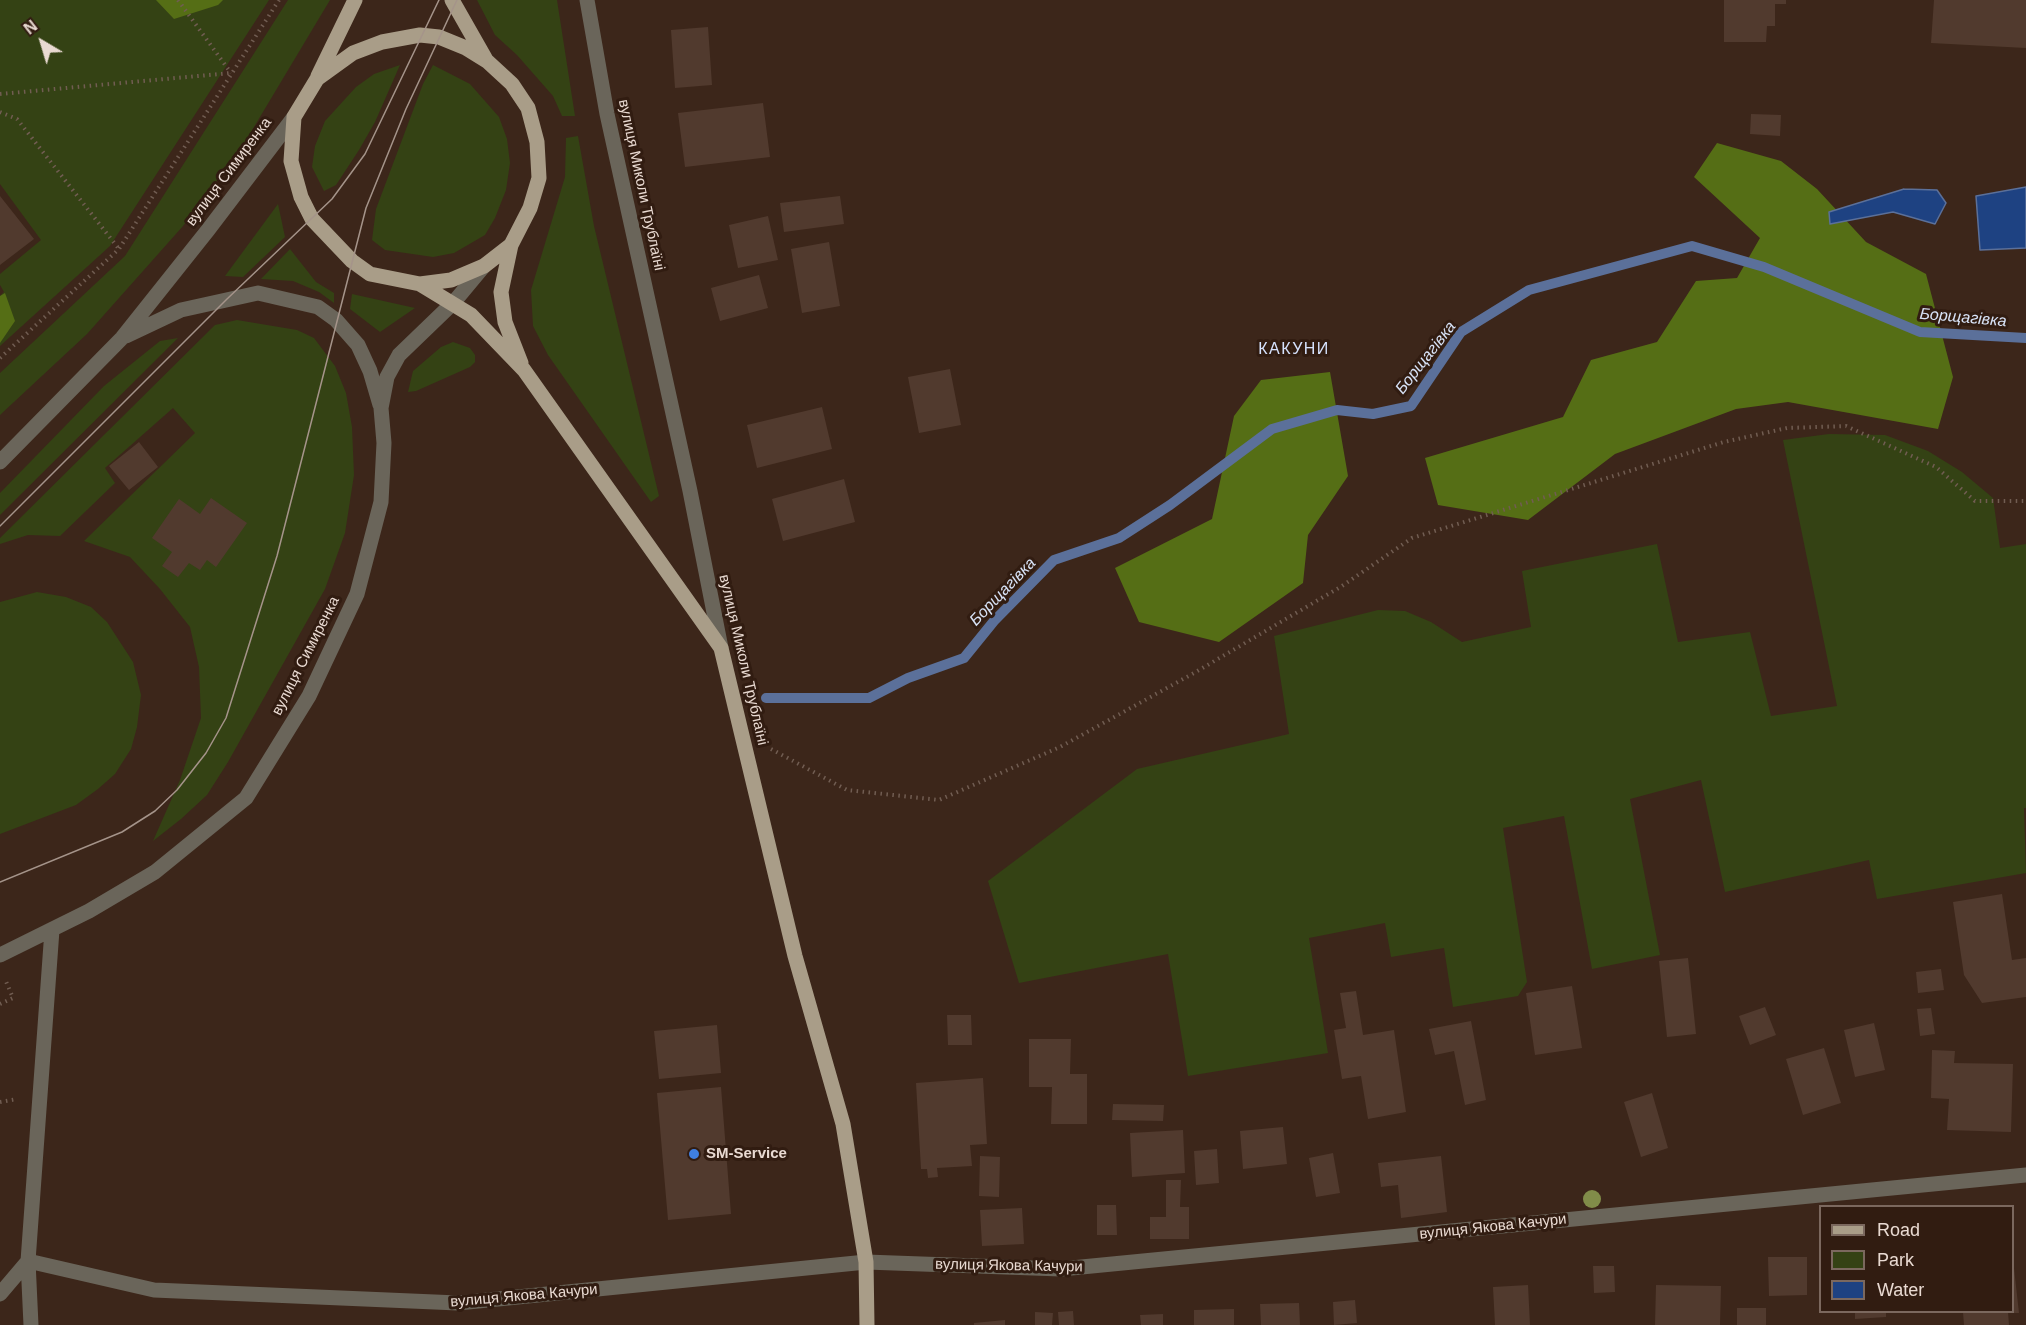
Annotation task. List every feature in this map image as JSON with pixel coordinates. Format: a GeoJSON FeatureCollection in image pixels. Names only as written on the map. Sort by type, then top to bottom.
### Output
{"type":"FeatureCollection","features":[{"type":"Feature","properties":{"kind":"main road"},"geometry":{"type":"LineString","coordinates":[[354,0],[317,79],[294,117],[291,161],[301,197],[312,219],[329,239],[370,273],[420,284],[454,302],[482,326],[524,370],[721,648]]}},
{"type":"Feature","properties":{"kind":"main road"},"geometry":{"type":"LineString","coordinates":[[452,0],[487,61]]}},
{"type":"Feature","properties":{"kind":"main road"},"geometry":{"type":"LineString","coordinates":[[317,79],[353,53],[382,42],[420,36],[455,42],[487,61],[512,84],[528,108],[537,142],[539,178],[530,208],[511,245],[501,292],[505,322],[524,370]]}},
{"type":"Feature","properties":{"kind":"main road"},"geometry":{"type":"LineString","coordinates":[[420,284],[451,280],[484,266],[511,245]]}},
{"type":"Feature","properties":{"kind":"main road","name":"вулиця Миколи Трублаїні"},"geometry":{"type":"LineString","coordinates":[[721,648],[795,956],[843,1124],[866,1262],[867,1325]]}},
{"type":"Feature","properties":{"kind":"street","name":"вулиця Миколи Трублаїні"},"geometry":{"type":"LineString","coordinates":[[587,0],[607,114],[687,480],[721,648]]}},
{"type":"Feature","properties":{"kind":"street","name":"вулиця Симиренка"},"geometry":{"type":"LineString","coordinates":[[0,462],[122,339],[294,117]]}},
{"type":"Feature","properties":{"kind":"street","name":"вулиця Симиренка"},"geometry":{"type":"LineString","coordinates":[[0,955],[52,930],[155,872],[246,798],[309,696],[357,594],[381,502],[384,442],[381,408],[387,377],[399,355],[454,302],[484,266]]}},
{"type":"Feature","properties":{"kind":"street"},"geometry":{"type":"LineString","coordinates":[[122,339],[181,310],[227,298],[258,293],[289,299],[318,308],[336,320],[358,345],[370,371],[381,408]]}},
{"type":"Feature","properties":{"kind":"street"},"geometry":{"type":"LineString","coordinates":[[31,1325],[28,1261],[52,930]]}},
{"type":"Feature","properties":{"kind":"street","name":"вулиця Якова Качури"},"geometry":{"type":"LineString","coordinates":[[28,1261],[154,1290],[458,1304],[866,1262],[1061,1269],[2026,1175]]}},
{"type":"Feature","properties":{"kind":"street"},"geometry":{"type":"LineString","coordinates":[[0,1294],[28,1261]]}},
{"type":"Feature","properties":{"kind":"path"},"geometry":{"type":"LineString","coordinates":[[178,0],[232,73]]}},
{"type":"Feature","properties":{"kind":"path"},"geometry":{"type":"LineString","coordinates":[[0,358],[119,249],[279,0]]}},
{"type":"Feature","properties":{"kind":"path"},"geometry":{"type":"LineString","coordinates":[[0,94],[232,73]]}},
{"type":"Feature","properties":{"kind":"path"},"geometry":{"type":"LineString","coordinates":[[0,112],[17,119],[119,249]]}},
{"type":"Feature","properties":{"kind":"path"},"geometry":{"type":"LineString","coordinates":[[741,733],[847,790],[939,800],[1060,747],[1342,586],[1412,538],[1724,442],[1786,428],[1846,426],[1936,467],[1975,501],[2026,501]]}},
{"type":"Feature","properties":{"kind":"path"},"geometry":{"type":"LineString","coordinates":[[0,969],[13,998],[0,1004]]}},
{"type":"Feature","properties":{"kind":"green space"},"geometry":{"type":"Polygon","coordinates":[[[0,0],[269,0],[110,246],[0,346],[0,296],[4,292],[0,285],[0,274],[41,240],[0,184],[0,0]]]}},
{"type":"Feature","properties":{"kind":"green space"},"geometry":{"type":"Polygon","coordinates":[[[156,0],[223,0],[218,5],[174,19],[156,0]]]}},
{"type":"Feature","properties":{"kind":"green space"},"geometry":{"type":"Polygon","coordinates":[[[288,0],[330,0],[242,147],[183,226],[87,334],[0,415],[0,373],[125,256],[288,0]]]}},
{"type":"Feature","properties":{"kind":"green space"},"geometry":{"type":"Polygon","coordinates":[[[477,0],[557,0],[575,116],[562,116],[553,96],[517,55],[495,35],[477,0]]]}},
{"type":"Feature","properties":{"kind":"green space"},"geometry":{"type":"Polygon","coordinates":[[[400,65],[375,122],[359,150],[336,185],[324,191],[312,167],[315,146],[325,121],[356,87],[374,74],[400,65]]]}},
{"type":"Feature","properties":{"kind":"green space"},"geometry":{"type":"Polygon","coordinates":[[[433,65],[470,84],[499,117],[507,139],[510,163],[506,190],[495,218],[485,235],[454,253],[433,257],[385,250],[372,240],[376,209],[423,84],[433,65]]]}},
{"type":"Feature","properties":{"kind":"green space"},"geometry":{"type":"Polygon","coordinates":[[[578,136],[594,226],[659,496],[651,502],[548,355],[533,326],[531,290],[565,177],[566,138],[578,136]]]}},
{"type":"Feature","properties":{"kind":"green space"},"geometry":{"type":"Polygon","coordinates":[[[1717,143],[1781,161],[1817,189],[1866,242],[1926,274],[1953,377],[1938,429],[1788,402],[1736,409],[1615,454],[1528,520],[1438,505],[1425,458],[1563,417],[1591,360],[1657,342],[1696,281],[1737,278],[1760,238],[1694,177],[1717,143]]]}},
{"type":"Feature","properties":{"kind":"green space"},"geometry":{"type":"Polygon","coordinates":[[[278,204],[285,237],[243,277],[225,276],[278,204]]]}},
{"type":"Feature","properties":{"kind":"green space"},"geometry":{"type":"Polygon","coordinates":[[[290,249],[316,282],[334,293],[334,303],[319,292],[293,281],[261,279],[290,249]]]}},
{"type":"Feature","properties":{"kind":"green space"},"geometry":{"type":"Polygon","coordinates":[[[5,293],[15,321],[0,343],[0,296],[5,293]]]}},
{"type":"Feature","properties":{"kind":"green space"},"geometry":{"type":"Polygon","coordinates":[[[352,294],[415,308],[380,332],[350,309],[352,294]]]}},
{"type":"Feature","properties":{"kind":"green space"},"geometry":{"type":"Polygon","coordinates":[[[237,320],[297,330],[314,338],[335,366],[346,393],[352,427],[354,475],[345,533],[325,589],[228,762],[207,795],[153,841],[180,780],[201,718],[199,667],[190,627],[160,589],[130,557],[84,541],[195,433],[173,408],[105,468],[115,483],[60,536],[28,535],[0,544],[0,538],[215,325],[237,320]]]}},
{"type":"Feature","properties":{"kind":"green space"},"geometry":{"type":"Polygon","coordinates":[[[178,338],[0,515],[0,493],[104,386],[160,341],[178,338]]]}},
{"type":"Feature","properties":{"kind":"green space"},"geometry":{"type":"Polygon","coordinates":[[[453,342],[470,348],[475,355],[475,362],[470,367],[416,391],[408,392],[413,371],[441,347],[453,342]]]}},
{"type":"Feature","properties":{"kind":"green space"},"geometry":{"type":"Polygon","coordinates":[[[1330,372],[1348,476],[1308,535],[1303,583],[1219,642],[1139,622],[1115,568],[1212,519],[1234,416],[1261,380],[1330,372]]]}},
{"type":"Feature","properties":{"kind":"green space"},"geometry":{"type":"Polygon","coordinates":[[[1829,434],[1885,435],[1928,451],[1962,472],[1993,498],[2000,548],[2026,544],[2026,808],[2024,808],[2026,873],[1877,899],[1869,860],[1725,892],[1701,780],[1630,799],[1660,955],[1592,969],[1564,816],[1503,828],[1527,982],[1518,996],[1453,1007],[1444,948],[1391,957],[1385,923],[1309,938],[1328,1053],[1188,1076],[1168,954],[1019,983],[988,881],[1137,769],[1289,734],[1274,636],[1378,610],[1405,611],[1431,622],[1462,642],[1531,627],[1522,571],[1657,544],[1678,642],[1750,632],[1771,716],[1837,706],[1783,440],[1829,434]]]}},
{"type":"Feature","properties":{"kind":"green space"},"geometry":{"type":"Polygon","coordinates":[[[37,592],[66,597],[91,607],[107,622],[133,662],[141,695],[137,727],[131,749],[115,774],[98,789],[76,805],[0,834],[0,602],[37,592]]]}},
{"type":"Feature","properties":{"kind":"water"},"geometry":{"type":"Polygon","coordinates":[[[2026,187],[2026,248],[1980,250],[1976,196],[2026,187]]]}},
{"type":"Feature","properties":{"kind":"water"},"geometry":{"type":"Polygon","coordinates":[[[1904,189],[1937,190],[1946,203],[1935,224],[1893,212],[1830,224],[1829,212],[1904,189]]]}},
{"type":"Feature","properties":{"kind":"building"},"geometry":{"type":"Polygon","coordinates":[[[1724,0],[1786,0],[1786,4],[1775,4],[1775,26],[1767,26],[1766,42],[1724,42],[1724,0]]]}},
{"type":"Feature","properties":{"kind":"building"},"geometry":{"type":"Polygon","coordinates":[[[1934,0],[2026,0],[2026,48],[1931,43],[1934,0]]]}},
{"type":"Feature","properties":{"kind":"building"},"geometry":{"type":"Polygon","coordinates":[[[708,27],[712,85],[675,88],[671,30],[708,27]]]}},
{"type":"Feature","properties":{"kind":"building"},"geometry":{"type":"Polygon","coordinates":[[[763,103],[770,157],[685,167],[678,113],[763,103]]]}},
{"type":"Feature","properties":{"kind":"building"},"geometry":{"type":"Polygon","coordinates":[[[1751,114],[1781,115],[1780,136],[1750,134],[1751,114]]]}},
{"type":"Feature","properties":{"kind":"building"},"geometry":{"type":"Polygon","coordinates":[[[0,196],[34,239],[0,265],[0,196]]]}},
{"type":"Feature","properties":{"kind":"building"},"geometry":{"type":"Polygon","coordinates":[[[840,196],[844,224],[784,232],[780,203],[840,196]]]}},
{"type":"Feature","properties":{"kind":"building"},"geometry":{"type":"Polygon","coordinates":[[[768,216],[778,260],[738,268],[729,225],[768,216]]]}},
{"type":"Feature","properties":{"kind":"building"},"geometry":{"type":"Polygon","coordinates":[[[829,242],[840,306],[802,313],[791,249],[829,242]]]}},
{"type":"Feature","properties":{"kind":"building"},"geometry":{"type":"Polygon","coordinates":[[[759,275],[768,308],[720,321],[711,288],[759,275]]]}},
{"type":"Feature","properties":{"kind":"building"},"geometry":{"type":"Polygon","coordinates":[[[950,369],[961,425],[919,433],[908,377],[950,369]]]}},
{"type":"Feature","properties":{"kind":"building"},"geometry":{"type":"Polygon","coordinates":[[[822,407],[832,449],[757,468],[747,425],[822,407]]]}},
{"type":"Feature","properties":{"kind":"building"},"geometry":{"type":"Polygon","coordinates":[[[139,442],[158,467],[129,490],[109,466],[139,442]]]}},
{"type":"Feature","properties":{"kind":"building"},"geometry":{"type":"Polygon","coordinates":[[[844,479],[855,522],[783,541],[772,499],[844,479]]]}},
{"type":"Feature","properties":{"kind":"building"},"geometry":{"type":"Polygon","coordinates":[[[211,498],[247,523],[216,567],[207,560],[200,570],[189,563],[178,577],[162,566],[172,552],[152,538],[179,499],[200,514],[211,498]]]}},
{"type":"Feature","properties":{"kind":"building"},"geometry":{"type":"Polygon","coordinates":[[[2002,894],[2012,960],[2026,958],[2026,997],[1982,1003],[1964,975],[1953,902],[2002,894]]]}},
{"type":"Feature","properties":{"kind":"building"},"geometry":{"type":"Polygon","coordinates":[[[1688,958],[1696,1034],[1667,1037],[1659,961],[1688,958]]]}},
{"type":"Feature","properties":{"kind":"building"},"geometry":{"type":"Polygon","coordinates":[[[1941,969],[1944,990],[1918,993],[1916,972],[1941,969]]]}},
{"type":"Feature","properties":{"kind":"building"},"geometry":{"type":"Polygon","coordinates":[[[1572,986],[1582,1048],[1535,1055],[1526,993],[1572,986]]]}},
{"type":"Feature","properties":{"kind":"building"},"geometry":{"type":"Polygon","coordinates":[[[1356,991],[1363,1035],[1394,1030],[1406,1112],[1368,1119],[1361,1076],[1342,1079],[1334,1030],[1346,1028],[1340,993],[1356,991]]]}},
{"type":"Feature","properties":{"kind":"building"},"geometry":{"type":"Polygon","coordinates":[[[1765,1007],[1776,1035],[1750,1045],[1739,1016],[1765,1007]]]}},
{"type":"Feature","properties":{"kind":"building"},"geometry":{"type":"Polygon","coordinates":[[[1931,1008],[1935,1034],[1920,1036],[1917,1009],[1931,1008]]]}},
{"type":"Feature","properties":{"kind":"building"},"geometry":{"type":"Polygon","coordinates":[[[947,1015],[971,1015],[972,1045],[948,1045],[947,1015]]]}},
{"type":"Feature","properties":{"kind":"building"},"geometry":{"type":"Polygon","coordinates":[[[1471,1021],[1486,1100],[1465,1105],[1454,1051],[1435,1055],[1429,1029],[1471,1021]]]}},
{"type":"Feature","properties":{"kind":"building"},"geometry":{"type":"Polygon","coordinates":[[[1874,1023],[1885,1070],[1855,1077],[1844,1030],[1874,1023]]]}},
{"type":"Feature","properties":{"kind":"building"},"geometry":{"type":"Polygon","coordinates":[[[717,1025],[721,1073],[659,1079],[654,1031],[717,1025]]]}},
{"type":"Feature","properties":{"kind":"building"},"geometry":{"type":"Polygon","coordinates":[[[1029,1039],[1071,1039],[1070,1074],[1087,1074],[1087,1124],[1051,1124],[1052,1087],[1029,1087],[1029,1039]]]}},
{"type":"Feature","properties":{"kind":"building"},"geometry":{"type":"Polygon","coordinates":[[[1824,1048],[1841,1103],[1803,1115],[1786,1059],[1824,1048]]]}},
{"type":"Feature","properties":{"kind":"building"},"geometry":{"type":"Polygon","coordinates":[[[1932,1050],[1955,1051],[1954,1063],[2013,1064],[2011,1132],[1947,1130],[1949,1099],[1931,1098],[1932,1050]]]}},
{"type":"Feature","properties":{"kind":"building"},"geometry":{"type":"Polygon","coordinates":[[[983,1078],[987,1144],[970,1145],[972,1166],[937,1168],[938,1177],[928,1178],[927,1169],[921,1169],[916,1083],[983,1078]]]}},
{"type":"Feature","properties":{"kind":"building","name":"SM-Service"},"geometry":{"type":"Polygon","coordinates":[[[721,1087],[731,1214],[668,1220],[657,1093],[721,1087]]]}},
{"type":"Feature","properties":{"kind":"building"},"geometry":{"type":"Polygon","coordinates":[[[1652,1093],[1668,1148],[1641,1157],[1624,1102],[1652,1093]]]}},
{"type":"Feature","properties":{"kind":"building"},"geometry":{"type":"Polygon","coordinates":[[[1113,1104],[1164,1105],[1163,1121],[1112,1120],[1113,1104]]]}},
{"type":"Feature","properties":{"kind":"building"},"geometry":{"type":"Polygon","coordinates":[[[1283,1127],[1287,1164],[1243,1169],[1240,1131],[1283,1127]]]}},
{"type":"Feature","properties":{"kind":"building"},"geometry":{"type":"Polygon","coordinates":[[[1183,1130],[1185,1173],[1132,1177],[1130,1133],[1183,1130]]]}},
{"type":"Feature","properties":{"kind":"building"},"geometry":{"type":"Polygon","coordinates":[[[1217,1149],[1219,1183],[1196,1185],[1194,1151],[1217,1149]]]}},
{"type":"Feature","properties":{"kind":"building"},"geometry":{"type":"Polygon","coordinates":[[[1333,1153],[1340,1193],[1316,1197],[1309,1158],[1333,1153]]]}},
{"type":"Feature","properties":{"kind":"building"},"geometry":{"type":"Polygon","coordinates":[[[980,1156],[1000,1157],[999,1197],[979,1196],[980,1156]]]}},
{"type":"Feature","properties":{"kind":"building"},"geometry":{"type":"Polygon","coordinates":[[[1441,1156],[1447,1212],[1401,1218],[1398,1185],[1381,1187],[1378,1163],[1441,1156]]]}},
{"type":"Feature","properties":{"kind":"building"},"geometry":{"type":"Polygon","coordinates":[[[1166,1180],[1181,1180],[1180,1207],[1189,1207],[1189,1239],[1150,1239],[1150,1217],[1166,1217],[1166,1180]]]}},
{"type":"Feature","properties":{"kind":"building"},"geometry":{"type":"Polygon","coordinates":[[[1097,1205],[1116,1205],[1117,1235],[1097,1235],[1097,1205]]]}},
{"type":"Feature","properties":{"kind":"building"},"geometry":{"type":"Polygon","coordinates":[[[1022,1208],[1024,1244],[982,1246],[980,1210],[1022,1208]]]}},
{"type":"Feature","properties":{"kind":"building"},"geometry":{"type":"Polygon","coordinates":[[[1768,1257],[1807,1257],[1807,1295],[1769,1296],[1768,1257]]]}},
{"type":"Feature","properties":{"kind":"building"},"geometry":{"type":"Polygon","coordinates":[[[1593,1266],[1614,1266],[1615,1292],[1594,1293],[1593,1266]]]}},
{"type":"Feature","properties":{"kind":"building"},"geometry":{"type":"Polygon","coordinates":[[[2014,1268],[2019,1313],[2014,1313],[2014,1268]]]}},
{"type":"Feature","properties":{"kind":"building"},"geometry":{"type":"Polygon","coordinates":[[[1528,1285],[1530,1325],[1495,1325],[1493,1287],[1528,1285]]]}},
{"type":"Feature","properties":{"kind":"building"},"geometry":{"type":"Polygon","coordinates":[[[1656,1285],[1721,1286],[1720,1325],[1655,1325],[1656,1285]]]}},
{"type":"Feature","properties":{"kind":"building"},"geometry":{"type":"Polygon","coordinates":[[[1355,1300],[1357,1323],[1334,1325],[1333,1302],[1355,1300]]]}},
{"type":"Feature","properties":{"kind":"building"},"geometry":{"type":"Polygon","coordinates":[[[1299,1303],[1300,1325],[1261,1325],[1260,1304],[1299,1303]]]}},
{"type":"Feature","properties":{"kind":"building"},"geometry":{"type":"Polygon","coordinates":[[[1737,1308],[1766,1308],[1766,1325],[1737,1325],[1737,1308]]]}},
{"type":"Feature","properties":{"kind":"building"},"geometry":{"type":"Polygon","coordinates":[[[1234,1309],[1234,1325],[1194,1325],[1194,1310],[1234,1309]]]}},
{"type":"Feature","properties":{"kind":"building"},"geometry":{"type":"Polygon","coordinates":[[[1073,1311],[1074,1325],[1059,1325],[1058,1312],[1073,1311]]]}},
{"type":"Feature","properties":{"kind":"building"},"geometry":{"type":"Polygon","coordinates":[[[1035,1312],[1053,1313],[1052,1325],[1035,1325],[1035,1312]]]}},
{"type":"Feature","properties":{"kind":"building"},"geometry":{"type":"Polygon","coordinates":[[[1855,1313],[1886,1313],[1886,1317],[1855,1319],[1855,1313]]]}},
{"type":"Feature","properties":{"kind":"building"},"geometry":{"type":"Polygon","coordinates":[[[1963,1313],[2008,1313],[2009,1325],[1964,1325],[1963,1313]]]}},
{"type":"Feature","properties":{"kind":"building"},"geometry":{"type":"Polygon","coordinates":[[[1163,1314],[1163,1325],[1141,1325],[1140,1315],[1163,1314]]]}},
{"type":"Feature","properties":{"kind":"building"},"geometry":{"type":"Polygon","coordinates":[[[1005,1320],[1005,1325],[974,1325],[974,1323],[1005,1320]]]}},
{"type":"Feature","properties":{"kind":"waterway","name":"Борщагівка"},"geometry":{"type":"LineString","coordinates":[[766,698],[869,698],[908,678],[964,658],[994,621],[1054,560],[1119,538],[1170,505],[1272,429],[1337,410],[1373,414],[1411,406],[1461,332],[1529,290],[1692,246],[1764,267],[1920,332],[2026,338]]}},
{"type":"Feature","properties":{"kind":"tram line"},"geometry":{"type":"LineString","coordinates":[[0,526],[227,299],[332,199],[365,154],[439,0]]}},
{"type":"Feature","properties":{"kind":"tram line"},"geometry":{"type":"LineString","coordinates":[[0,882],[122,832],[155,811],[177,790],[206,753],[226,718],[277,556],[366,208],[406,109],[457,0]]}},
{"type":"Feature","properties":{"kind":"place","name":"SM-Service"},"geometry":{"type":"Point","coordinates":[694,1154]}},
{"type":"Feature","properties":{"kind":"district","name":"КАКУНИ"},"geometry":{"type":"Point","coordinates":[1294,350]}}]}
